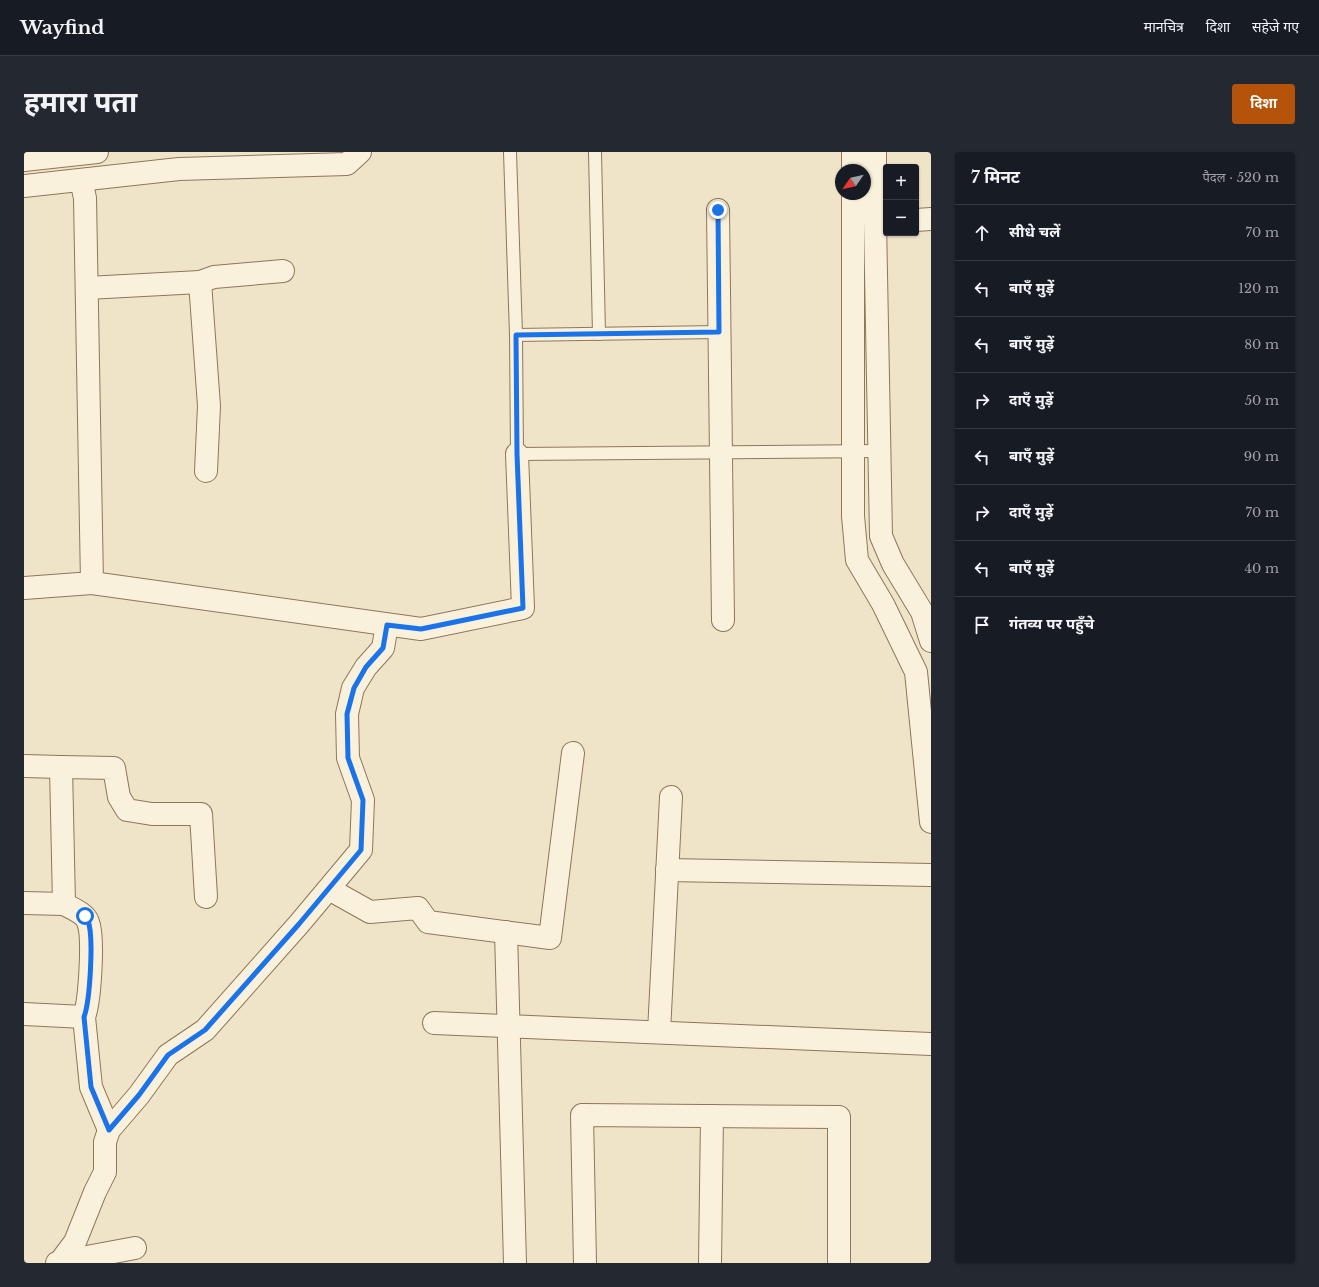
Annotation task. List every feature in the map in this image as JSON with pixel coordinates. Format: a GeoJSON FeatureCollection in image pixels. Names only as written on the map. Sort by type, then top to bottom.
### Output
{"type":"FeatureCollection","features":[{"type":"Feature","properties":{"kind":"street"},"geometry":{"type":"LineString","coordinates":[[24,160],[97,152]]}},
{"type":"Feature","properties":{"kind":"street"},"geometry":{"type":"LineString","coordinates":[[24,186],[179,169],[347,164],[360,152]]}},
{"type":"Feature","properties":{"kind":"street"},"geometry":{"type":"LineString","coordinates":[[853,152],[853,164]]}},
{"type":"Feature","properties":{"kind":"street"},"geometry":{"type":"LineString","coordinates":[[875,152],[880,221],[879,451],[881,536],[892,564],[922,612],[931,641]]}},
{"type":"Feature","properties":{"kind":"street"},"geometry":{"type":"LineString","coordinates":[[81,180],[85,198],[92,583]]}},
{"type":"Feature","properties":{"kind":"street"},"geometry":{"type":"LineString","coordinates":[[853,200],[853,516],[857,560],[883,604],[916,672],[931,822]]}},
{"type":"Feature","properties":{"kind":"street"},"geometry":{"type":"LineString","coordinates":[[718,210],[723,620]]}},
{"type":"Feature","properties":{"kind":"street"},"geometry":{"type":"LineString","coordinates":[[919,220],[931,219]]}},
{"type":"Feature","properties":{"kind":"street"},"geometry":{"type":"LineString","coordinates":[[87,288],[200,282],[214,276],[283,272]]}},
{"type":"Feature","properties":{"kind":"street"},"geometry":{"type":"LineString","coordinates":[[200,282],[209,406],[206,470]]}},
{"type":"Feature","properties":{"kind":"street"},"geometry":{"type":"LineString","coordinates":[[24,588],[92,583],[421,629],[523,608],[517,454]]}},
{"type":"Feature","properties":{"kind":"street"},"geometry":{"type":"LineString","coordinates":[[59,1262],[75,1242],[95,1192],[105,1172],[106,1142],[109,1130],[139,1095],[168,1055],[205,1030],[299,924],[361,850],[363,800],[348,758],[347,714],[354,688],[366,667],[383,648],[387,625]]}},
{"type":"Feature","properties":{"kind":"street"},"geometry":{"type":"LineString","coordinates":[[329,889],[370,912],[418,908],[428,922],[550,938],[573,753]]}},
{"type":"Feature","properties":{"kind":"street"},"geometry":{"type":"LineString","coordinates":[[24,766],[114,768],[119,796],[127,810],[152,814],[201,814],[206,897]]}},
{"type":"Feature","properties":{"kind":"street"},"geometry":{"type":"LineString","coordinates":[[61,767],[64,904]]}},
{"type":"Feature","properties":{"kind":"street"},"geometry":{"type":"LineString","coordinates":[[659,1032],[671,797]]}},
{"type":"Feature","properties":{"kind":"street"},"geometry":{"type":"LineString","coordinates":[[667,870],[931,875]]}},
{"type":"Feature","properties":{"kind":"street"},"geometry":{"type":"LineString","coordinates":[[24,903],[64,904],[85,916],[88,922],[91,942],[91,977],[84,1017],[91,1087],[109,1130]]}},
{"type":"Feature","properties":{"kind":"street"},"geometry":{"type":"LineString","coordinates":[[506,932],[515,1263]]}},
{"type":"Feature","properties":{"kind":"street"},"geometry":{"type":"LineString","coordinates":[[24,1014],[84,1017]]}},
{"type":"Feature","properties":{"kind":"street"},"geometry":{"type":"LineString","coordinates":[[434,1023],[931,1044]]}},
{"type":"Feature","properties":{"kind":"street"},"geometry":{"type":"LineString","coordinates":[[585,1263],[582,1115],[839,1117],[839,1263]]}},
{"type":"Feature","properties":{"kind":"street"},"geometry":{"type":"LineString","coordinates":[[710,1263],[712,1116]]}},
{"type":"Feature","properties":{"kind":"street"},"geometry":{"type":"LineString","coordinates":[[59,1262],[134,1248]]}},
{"type":"Feature","properties":{"kind":"lane"},"geometry":{"type":"LineString","coordinates":[[510,152],[516,335],[517,454],[879,451]]}},
{"type":"Feature","properties":{"kind":"lane"},"geometry":{"type":"LineString","coordinates":[[595,152],[599,334]]}},
{"type":"Feature","properties":{"kind":"lane"},"geometry":{"type":"LineString","coordinates":[[516,335],[719,332]]}},
{"type":"Feature","properties":{"kind":"route"},"geometry":{"type":"LineString","coordinates":[[85,916],[88,922],[91,942],[91,977],[84,1017],[91,1087],[109,1130],[139,1095],[168,1055],[205,1030],[299,924],[361,850],[363,800],[348,758],[347,714],[354,688],[366,667],[383,648],[387,625],[421,629],[523,608],[517,454],[516,335],[719,332],[718,210]]}}]}
